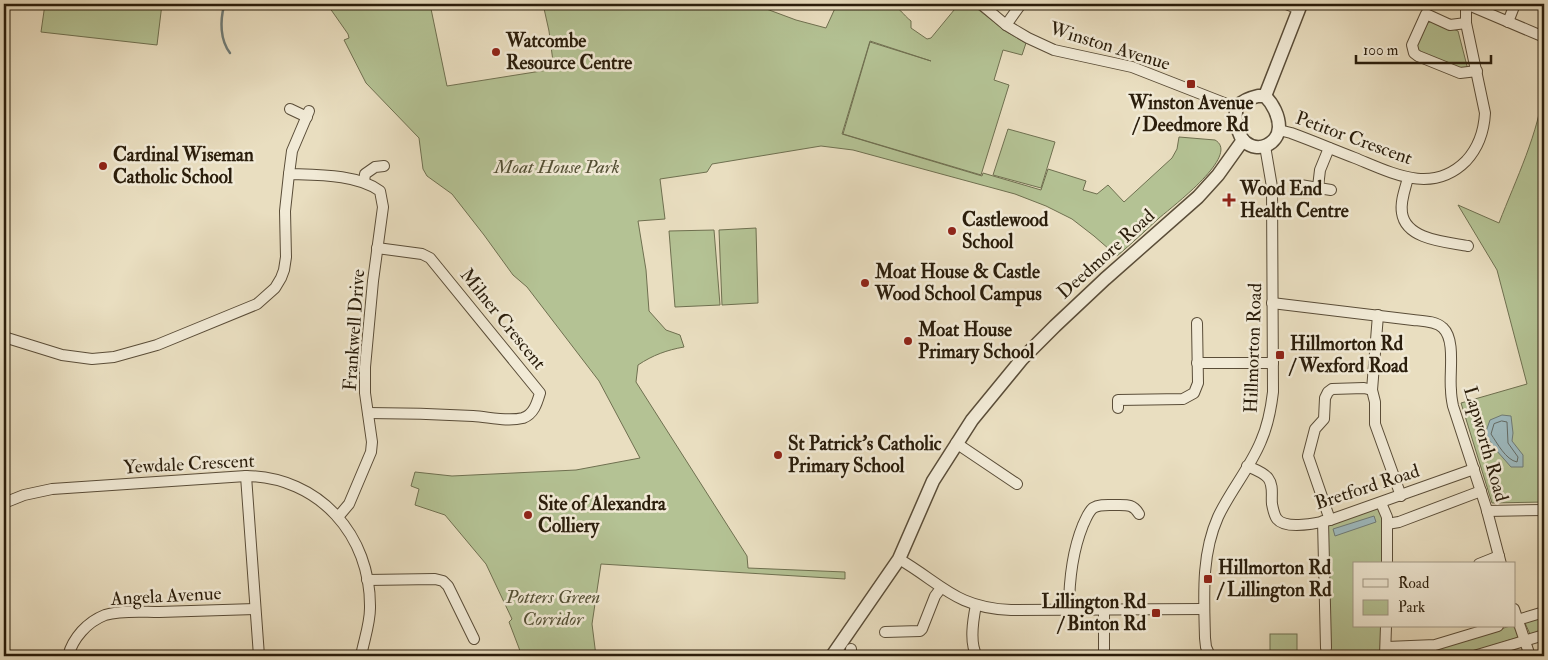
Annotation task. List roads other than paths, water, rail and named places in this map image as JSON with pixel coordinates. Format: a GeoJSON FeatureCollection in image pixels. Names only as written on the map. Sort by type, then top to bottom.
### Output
{"type":"FeatureCollection","features":[{"type":"Feature","properties":{"kind":"street","name":"Winston Avenue"},"geometry":{"type":"LineString","coordinates":[[981,4],[1006,25],[1054,50],[1132,67],[1237,108]]}},
{"type":"Feature","properties":{"kind":"street"},"geometry":{"type":"LineString","coordinates":[[1006,25],[1021,4]]}},
{"type":"Feature","properties":{"kind":"street"},"geometry":{"type":"LineString","coordinates":[[1265,96],[1300,6],[1286,4]]}},
{"type":"Feature","properties":{"kind":"street"},"geometry":{"type":"LineString","coordinates":[[1466,4],[1544,37]]}},
{"type":"Feature","properties":{"kind":"street","name":"Petitor Crescent"},"geometry":{"type":"LineString","coordinates":[[1279,130],[1408,178],[1429,179],[1439,177],[1460,166],[1473,152],[1485,124],[1484,101],[1466,23],[1466,4]]}},
{"type":"Feature","properties":{"kind":"street"},"geometry":{"type":"LineString","coordinates":[[1508,22],[1515,4]]}},
{"type":"Feature","properties":{"kind":"street"},"geometry":{"type":"LineString","coordinates":[[1466,23],[1450,25],[1426,14],[1412,49],[1418,56],[1460,73],[1477,71]]}},
{"type":"Feature","properties":{"kind":"street"},"geometry":{"type":"LineString","coordinates":[[1265,96],[1274,106],[1279,130],[1277,137],[1272,143],[1265,146],[1252,146],[1243,140],[1235,116],[1237,108],[1242,102],[1250,98],[1265,96]]}},
{"type":"Feature","properties":{"kind":"street"},"geometry":{"type":"LineString","coordinates":[[4,337],[62,355],[87,358],[114,357],[157,345],[257,304],[275,288],[282,278],[284,270],[286,257],[285,211],[292,151],[308,114],[290,109]]}},
{"type":"Feature","properties":{"kind":"street","name":"Deedmore Road"},"geometry":{"type":"LineString","coordinates":[[832,656],[899,559],[933,481],[972,420],[1022,359],[1105,279],[1198,197],[1218,175],[1243,140]]}},
{"type":"Feature","properties":{"kind":"street","name":"Hillmorton Road"},"geometry":{"type":"LineString","coordinates":[[1210,656],[1204,638],[1204,574],[1208,547],[1218,517],[1262,440],[1269,419],[1273,392],[1272,186],[1265,146]]}},
{"type":"Feature","properties":{"kind":"street"},"geometry":{"type":"LineString","coordinates":[[1318,187],[1320,170],[1329,148]]}},
{"type":"Feature","properties":{"kind":"street"},"geometry":{"type":"LineString","coordinates":[[289,174],[364,182],[365,174],[375,167],[384,166]]}},
{"type":"Feature","properties":{"kind":"street"},"geometry":{"type":"LineString","coordinates":[[1408,178],[1402,212],[1403,218],[1411,229],[1430,238],[1468,246]]}},
{"type":"Feature","properties":{"kind":"street","name":"Frankwell Drive"},"geometry":{"type":"LineString","coordinates":[[338,516],[349,504],[371,452],[372,442],[365,367],[383,207],[380,191],[373,185],[364,182]]}},
{"type":"Feature","properties":{"kind":"street"},"geometry":{"type":"LineString","coordinates":[[1300,186],[1330,190]]}},
{"type":"Feature","properties":{"kind":"street","name":"Milner Crescent"},"geometry":{"type":"LineString","coordinates":[[368,413],[448,414],[513,419],[524,417],[531,413],[540,394],[430,258],[422,254],[377,248]]}},
{"type":"Feature","properties":{"kind":"street","name":"Lapworth Road"},"geometry":{"type":"LineString","coordinates":[[1272,303],[1434,323],[1443,328],[1448,335],[1451,353],[1453,406],[1481,491],[1500,560]]}},
{"type":"Feature","properties":{"kind":"street"},"geometry":{"type":"LineString","coordinates":[[1378,316],[1372,390],[1375,402],[1375,424],[1401,496]]}},
{"type":"Feature","properties":{"kind":"street"},"geometry":{"type":"LineString","coordinates":[[1118,408],[1118,400],[1183,399],[1190,397],[1194,393],[1197,387],[1197,323]]}},
{"type":"Feature","properties":{"kind":"street"},"geometry":{"type":"LineString","coordinates":[[1197,363],[1273,363]]}},
{"type":"Feature","properties":{"kind":"street"},"geometry":{"type":"LineString","coordinates":[[1326,648],[1326,520],[1308,456],[1316,429],[1324,419],[1325,398],[1328,392],[1332,389],[1364,388],[1372,390]]}},
{"type":"Feature","properties":{"kind":"street"},"geometry":{"type":"LineString","coordinates":[[956,443],[1017,484]]}},
{"type":"Feature","properties":{"kind":"street","name":"Bretford Road"},"geometry":{"type":"LineString","coordinates":[[1247,466],[1268,478],[1271,484],[1272,503],[1275,514],[1282,523],[1315,524],[1474,470]]}},
{"type":"Feature","properties":{"kind":"street"},"geometry":{"type":"LineString","coordinates":[[246,476],[259,656]]}},
{"type":"Feature","properties":{"kind":"street","name":"Yewdale Crescent"},"geometry":{"type":"LineString","coordinates":[[4,503],[24,495],[52,489],[246,476],[268,478],[298,487],[313,495],[338,516],[360,552],[367,580],[370,607],[369,621],[361,656]]}},
{"type":"Feature","properties":{"kind":"street"},"geometry":{"type":"LineString","coordinates":[[1387,524],[1398,522],[1481,491]]}},
{"type":"Feature","properties":{"kind":"street"},"geometry":{"type":"LineString","coordinates":[[1381,503],[1388,517],[1387,562]]}},
{"type":"Feature","properties":{"kind":"street"},"geometry":{"type":"LineString","coordinates":[[1069,610],[1070,580],[1075,549],[1091,510],[1099,505],[1127,505],[1135,508],[1139,514]]}},
{"type":"Feature","properties":{"kind":"street"},"geometry":{"type":"LineString","coordinates":[[1487,511],[1544,510]]}},
{"type":"Feature","properties":{"kind":"street"},"geometry":{"type":"LineString","coordinates":[[899,559],[940,588],[976,606],[1001,610],[1204,609]]}},
{"type":"Feature","properties":{"kind":"street"},"geometry":{"type":"LineString","coordinates":[[367,580],[435,579],[442,581],[452,594],[474,639]]}},
{"type":"Feature","properties":{"kind":"street"},"geometry":{"type":"LineString","coordinates":[[886,632],[920,631],[940,588]]}},
{"type":"Feature","properties":{"kind":"street"},"geometry":{"type":"LineString","coordinates":[[976,606],[973,648],[977,656]]}},
{"type":"Feature","properties":{"kind":"street","name":"Angela Avenue"},"geometry":{"type":"LineString","coordinates":[[68,656],[72,644],[78,635],[95,621],[105,616],[127,613],[255,609]]}},
{"type":"Feature","properties":{"kind":"street"},"geometry":{"type":"LineString","coordinates":[[1104,610],[1104,656]]}},
{"type":"Feature","properties":{"kind":"street"},"geometry":{"type":"LineString","coordinates":[[1530,656],[1516,620],[1544,612]]}},
{"type":"Feature","properties":{"kind":"street"},"geometry":{"type":"LineString","coordinates":[[1386,628],[1386,652],[1435,645],[1491,628]]}},
{"type":"Feature","properties":{"kind":"street"},"geometry":{"type":"LineString","coordinates":[[1476,656],[1544,635]]}},
{"type":"Feature","properties":{"kind":"water"},"geometry":{"type":"Polygon","coordinates":[[[1502,415],[1511,416],[1512,441],[1523,455],[1523,467],[1511,467],[1485,434],[1490,420],[1502,415]]]}},
{"type":"Feature","properties":{"kind":"water"},"geometry":{"type":"Polygon","coordinates":[[[1374,516],[1376,522],[1335,536],[1333,529],[1374,516]]]}},
{"type":"Feature","properties":{"kind":"waterway"},"geometry":{"type":"LineString","coordinates":[[223,4],[222,30],[224,42],[230,53]]}},
{"type":"Feature","properties":{"kind":"place","name":"Watcombe Resource Centre"},"geometry":{"type":"Point","coordinates":[496,52]}},
{"type":"Feature","properties":{"kind":"place","name":"Winston Avenue / Deedmore Rd"},"geometry":{"type":"Point","coordinates":[1191,84]}},
{"type":"Feature","properties":{"kind":"place","name":"Cardinal Wiseman Catholic School"},"geometry":{"type":"Point","coordinates":[103,166]}},
{"type":"Feature","properties":{"kind":"place","name":"Wood End Health Centre"},"geometry":{"type":"Point","coordinates":[1229,200]}},
{"type":"Feature","properties":{"kind":"place","name":"Castlewood School"},"geometry":{"type":"Point","coordinates":[952,231]}},
{"type":"Feature","properties":{"kind":"place","name":"Moat House & Castle Wood School Campus"},"geometry":{"type":"Point","coordinates":[865,283]}},
{"type":"Feature","properties":{"kind":"place","name":"Moat House Primary School"},"geometry":{"type":"Point","coordinates":[908,341]}},
{"type":"Feature","properties":{"kind":"place","name":"Hillmorton Rd / Wexford Road"},"geometry":{"type":"Point","coordinates":[1280,355]}},
{"type":"Feature","properties":{"kind":"place","name":"St Patrick's Catholic Primary School"},"geometry":{"type":"Point","coordinates":[778,455]}},
{"type":"Feature","properties":{"kind":"place","name":"Site of Alexandra Colliery"},"geometry":{"type":"Point","coordinates":[528,515]}},
{"type":"Feature","properties":{"kind":"place","name":"Hillmorton Rd / Lillington Rd"},"geometry":{"type":"Point","coordinates":[1208,579]}},
{"type":"Feature","properties":{"kind":"place","name":"Lillington Rd / Binton Rd"},"geometry":{"type":"Point","coordinates":[1156,613]}},
{"type":"Feature","properties":{"kind":"park label","name":"Moat House Park"},"geometry":{"type":"Point","coordinates":[557,167]}},
{"type":"Feature","properties":{"kind":"park label","name":"Potters Green Corridor"},"geometry":{"type":"Point","coordinates":[553,608]}}]}
